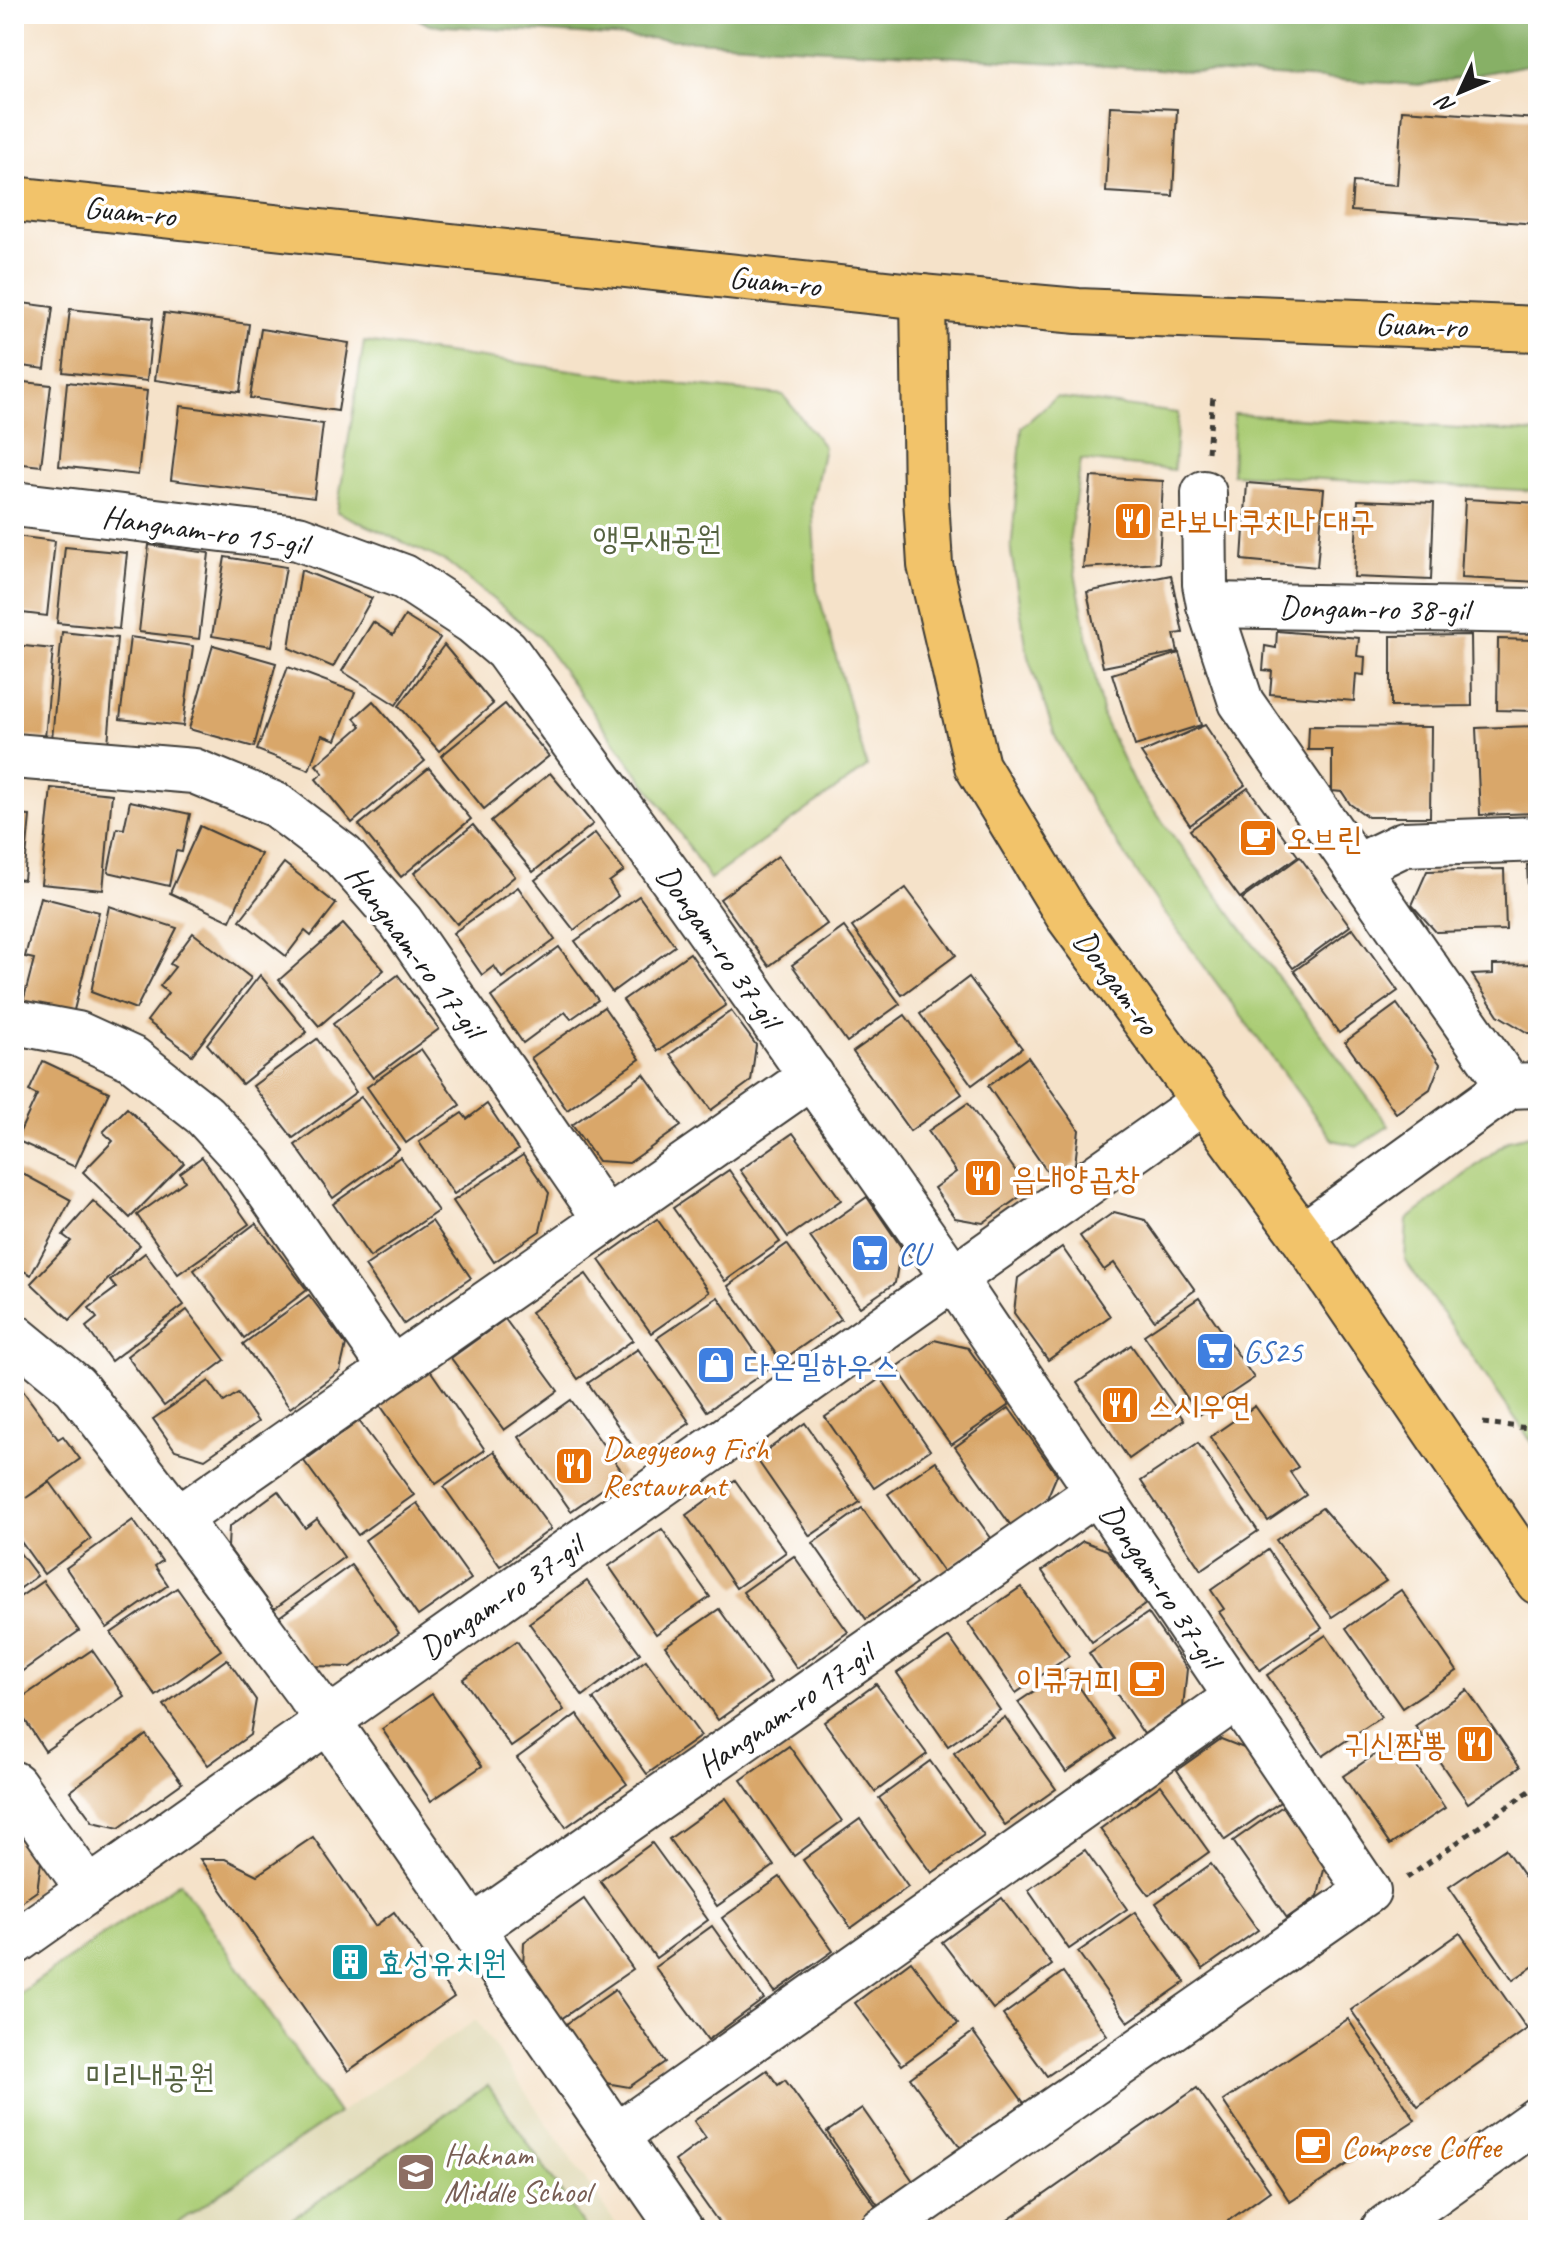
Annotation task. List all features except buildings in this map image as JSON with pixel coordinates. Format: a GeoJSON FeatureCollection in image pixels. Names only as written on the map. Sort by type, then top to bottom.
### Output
{"type":"FeatureCollection","features":[{"type":"Feature","properties":{"kind":"main road","name":"Guam-ro"},"geometry":{"type":"LineString","coordinates":[[14,199],[1078,311],[1538,329]]}},
{"type":"Feature","properties":{"kind":"main road","name":"Dongam-ro"},"geometry":{"type":"LineString","coordinates":[[923,297],[930,565],[977,766],[1068,916],[1302,1236],[1538,1582]]}},
{"type":"Feature","properties":{"kind":"street"},"geometry":{"type":"LineString","coordinates":[[1204,493],[1205,584],[1241,702],[1356,867],[1524,1085],[1302,1236]]}},
{"type":"Feature","properties":{"kind":"street","name":"Hangnam-ro 15-gil"},"geometry":{"type":"LineString","coordinates":[[14,504],[298,538],[404,577],[473,622]]}},
{"type":"Feature","properties":{"kind":"street","name":"Dongam-ro 38-gil"},"geometry":{"type":"LineString","coordinates":[[1209,605],[1538,611]]}},
{"type":"Feature","properties":{"kind":"street","name":"Dongam-ro 37-gil"},"geometry":{"type":"LineString","coordinates":[[473,622],[506,650],[812,1076],[954,1279],[1368,1891]]}},
{"type":"Feature","properties":{"kind":"street","name":"Hangnam-ro 17-gil"},"geometry":{"type":"LineString","coordinates":[[14,756],[194,771],[276,805],[343,856],[401,922],[606,1220]]}},
{"type":"Feature","properties":{"kind":"street"},"geometry":{"type":"LineString","coordinates":[[1356,867],[1404,844],[1538,839]]}},
{"type":"Feature","properties":{"kind":"street"},"geometry":{"type":"LineString","coordinates":[[14,1022],[78,1034],[133,1059],[204,1115],[251,1166],[391,1368]]}},
{"type":"Feature","properties":{"kind":"street"},"geometry":{"type":"LineString","coordinates":[[178,1519],[812,1076]]}},
{"type":"Feature","properties":{"kind":"street","name":"Dongam-ro 37-gil"},"geometry":{"type":"LineString","coordinates":[[14,1943],[1204,1101]]}},
{"type":"Feature","properties":{"kind":"street"},"geometry":{"type":"LineString","coordinates":[[14,1336],[75,1386],[178,1519],[327,1719],[681,2230]]}},
{"type":"Feature","properties":{"kind":"street","name":"Hangnam-ro 17-gil"},"geometry":{"type":"LineString","coordinates":[[472,1929],[1097,1492]]}},
{"type":"Feature","properties":{"kind":"street"},"geometry":{"type":"LineString","coordinates":[[616,2136],[1237,1697]]}},
{"type":"Feature","properties":{"kind":"street"},"geometry":{"type":"LineString","coordinates":[[14,1784],[88,1889]]}},
{"type":"Feature","properties":{"kind":"street"},"geometry":{"type":"LineString","coordinates":[[882,2230],[1368,1891]]}},
{"type":"Feature","properties":{"kind":"street"},"geometry":{"type":"LineString","coordinates":[[1383,2230],[1538,2119]]}},
{"type":"Feature","properties":{"kind":"path"},"geometry":{"type":"LineString","coordinates":[[1204,493],[1213,396]]}},
{"type":"Feature","properties":{"kind":"path"},"geometry":{"type":"LineString","coordinates":[[1368,1891],[1413,1875],[1538,1785]]}},
{"type":"Feature","properties":{"kind":"shaded area","name":"Haknam Middle School"},"geometry":{"type":"Polygon","coordinates":[[[476,2020],[620,2230],[167,2230],[476,2020]]]}},
{"type":"Feature","properties":{"kind":"green space"},"geometry":{"type":"Polygon","coordinates":[[[409,14],[1538,14],[1538,63],[1422,85],[429,25],[409,14]]]}},
{"type":"Feature","properties":{"kind":"green space","name":"앵무새공원"},"geometry":{"type":"Polygon","coordinates":[[[364,342],[667,383],[783,395],[824,447],[812,505],[817,589],[867,767],[710,879],[663,808],[537,635],[447,562],[337,512],[364,342]]]}},
{"type":"Feature","properties":{"kind":"green space"},"geometry":{"type":"Polygon","coordinates":[[[1056,397],[1178,413],[1174,470],[1081,460],[1069,542],[1103,717],[1133,782],[1389,1126],[1358,1146],[1333,1140],[1161,908],[1093,808],[1056,738],[1028,657],[1011,552],[1022,427],[1056,397]]]}},
{"type":"Feature","properties":{"kind":"green space"},"geometry":{"type":"Polygon","coordinates":[[[1234,414],[1538,433],[1538,491],[1232,474],[1234,414]]]}},
{"type":"Feature","properties":{"kind":"green space"},"geometry":{"type":"Polygon","coordinates":[[[1538,1133],[1538,1451],[1405,1260],[1407,1220],[1509,1140],[1538,1133]]]}},
{"type":"Feature","properties":{"kind":"green space","name":"미리내공원"},"geometry":{"type":"Polygon","coordinates":[[[180,1882],[338,2113],[167,2230],[14,2230],[14,1997],[180,1882]]]}},
{"type":"Feature","properties":{"kind":"green space"},"geometry":{"type":"Polygon","coordinates":[[[488,2085],[587,2230],[276,2230],[488,2085]]]}},
{"type":"Feature","properties":{"kind":"place","name":"라보나쿠치나 대구"},"geometry":{"type":"Point","coordinates":[1133,521]}},
{"type":"Feature","properties":{"kind":"place","name":"오브린"},"geometry":{"type":"Point","coordinates":[1258,838]}},
{"type":"Feature","properties":{"kind":"place","name":"읍내양곱창"},"geometry":{"type":"Point","coordinates":[983,1178]}},
{"type":"Feature","properties":{"kind":"place","name":"CU"},"geometry":{"type":"Point","coordinates":[870,1253]}},
{"type":"Feature","properties":{"kind":"place","name":"GS25"},"geometry":{"type":"Point","coordinates":[1215,1351]}},
{"type":"Feature","properties":{"kind":"place","name":"다온밀하우스"},"geometry":{"type":"Point","coordinates":[716,1365]}},
{"type":"Feature","properties":{"kind":"place","name":"스시우연"},"geometry":{"type":"Point","coordinates":[1120,1405]}},
{"type":"Feature","properties":{"kind":"place","name":"Daegyeong Fish Restaurant"},"geometry":{"type":"Point","coordinates":[574,1466]}},
{"type":"Feature","properties":{"kind":"place","name":"이큐커피"},"geometry":{"type":"Point","coordinates":[1147,1679]}},
{"type":"Feature","properties":{"kind":"place","name":"귀신짬뽕"},"geometry":{"type":"Point","coordinates":[1475,1744]}},
{"type":"Feature","properties":{"kind":"place","name":"효성유치원"},"geometry":{"type":"Point","coordinates":[350,1962]}},
{"type":"Feature","properties":{"kind":"place","name":"Compose Coffee"},"geometry":{"type":"Point","coordinates":[1313,2146]}},
{"type":"Feature","properties":{"kind":"place","name":"Haknam Middle School"},"geometry":{"type":"Point","coordinates":[416,2172]}}]}
